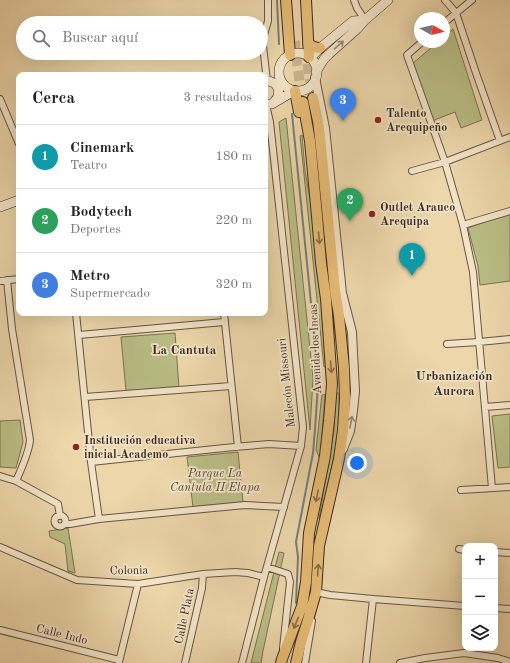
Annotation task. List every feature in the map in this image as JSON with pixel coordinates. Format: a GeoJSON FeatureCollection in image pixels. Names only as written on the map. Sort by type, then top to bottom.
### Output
{"type":"FeatureCollection","features":[{"type":"Feature","properties":{"kind":"main road"},"geometry":{"type":"LineString","coordinates":[[286,0],[290,55]]}},
{"type":"Feature","properties":{"kind":"main road"},"geometry":{"type":"LineString","coordinates":[[292,0],[302,42],[310,58],[314,62],[316,75]]}},
{"type":"Feature","properties":{"kind":"main road"},"geometry":{"type":"LineString","coordinates":[[301,0],[302,42]]}},
{"type":"Feature","properties":{"kind":"main road"},"geometry":{"type":"LineString","coordinates":[[302,42],[306,0]]}},
{"type":"Feature","properties":{"kind":"main road"},"geometry":{"type":"LineString","coordinates":[[269,104],[295,91],[305,89],[313,82],[324,59],[388,0]]}},
{"type":"Feature","properties":{"kind":"main road"},"geometry":{"type":"LineString","coordinates":[[310,58],[353,21],[365,20]]}},
{"type":"Feature","properties":{"kind":"main road"},"geometry":{"type":"LineString","coordinates":[[302,42],[312,47],[320,48]]}},
{"type":"Feature","properties":{"kind":"main road"},"geometry":{"type":"LineString","coordinates":[[295,91],[285,86],[280,78],[279,73],[282,62],[290,55],[300,54],[310,58]]}},
{"type":"Feature","properties":{"kind":"main road"},"geometry":{"type":"LineString","coordinates":[[268,78],[279,73]]}},
{"type":"Feature","properties":{"kind":"main road"},"geometry":{"type":"LineString","coordinates":[[268,80],[275,84],[279,91],[277,99],[269,104]]}},
{"type":"Feature","properties":{"kind":"main road"},"geometry":{"type":"LineString","coordinates":[[295,91],[304,138],[309,178],[317,216]]}},
{"type":"Feature","properties":{"kind":"main road","name":"Avenida los Incas"},"geometry":{"type":"LineString","coordinates":[[281,662],[302,606],[306,582],[309,533],[325,456],[332,390],[326,298],[310,141],[308,100],[318,121],[334,290],[339,316],[345,384],[343,430],[339,459],[319,546],[316,592],[296,663]]}},
{"type":"Feature","properties":{"kind":"main road"},"geometry":{"type":"LineString","coordinates":[[0,207],[16,201]]}},
{"type":"Feature","properties":{"kind":"main road"},"geometry":{"type":"LineString","coordinates":[[339,316],[342,293]]}},
{"type":"Feature","properties":{"kind":"street"},"geometry":{"type":"LineString","coordinates":[[268,0],[268,16]]}},
{"type":"Feature","properties":{"kind":"street"},"geometry":{"type":"LineString","coordinates":[[354,0],[357,8],[365,20]]}},
{"type":"Feature","properties":{"kind":"street"},"geometry":{"type":"LineString","coordinates":[[445,0],[456,13],[500,140]]}},
{"type":"Feature","properties":{"kind":"street"},"geometry":{"type":"LineString","coordinates":[[450,18],[472,0]]}},
{"type":"Feature","properties":{"kind":"street"},"geometry":{"type":"LineString","coordinates":[[415,48],[407,55],[445,162],[463,224],[473,272],[492,488]]}},
{"type":"Feature","properties":{"kind":"street"},"geometry":{"type":"LineString","coordinates":[[264,60],[266,72]]}},
{"type":"Feature","properties":{"kind":"street","name":"Avenida los Incas"},"geometry":{"type":"LineString","coordinates":[[316,75],[325,128],[342,293],[352,332],[355,391],[353,411],[350,430],[339,459]]}},
{"type":"Feature","properties":{"kind":"street"},"geometry":{"type":"LineString","coordinates":[[0,100],[16,137]]}},
{"type":"Feature","properties":{"kind":"street","name":"Malecón Missouri"},"geometry":{"type":"LineString","coordinates":[[242,663],[264,577],[301,446],[302,427],[269,118],[269,104]]}},
{"type":"Feature","properties":{"kind":"street"},"geometry":{"type":"LineString","coordinates":[[412,171],[445,162],[510,137]]}},
{"type":"Feature","properties":{"kind":"street"},"geometry":{"type":"LineString","coordinates":[[463,224],[510,211]]}},
{"type":"Feature","properties":{"kind":"street"},"geometry":{"type":"LineString","coordinates":[[0,281],[16,279]]}},
{"type":"Feature","properties":{"kind":"street"},"geometry":{"type":"LineString","coordinates":[[7,280],[12,329],[30,440],[30,446],[16,481]]}},
{"type":"Feature","properties":{"kind":"street"},"geometry":{"type":"LineString","coordinates":[[76,316],[90,462],[99,519]]}},
{"type":"Feature","properties":{"kind":"street"},"geometry":{"type":"LineString","coordinates":[[224,316],[238,447]]}},
{"type":"Feature","properties":{"kind":"street"},"geometry":{"type":"LineString","coordinates":[[79,335],[224,322]]}},
{"type":"Feature","properties":{"kind":"street"},"geometry":{"type":"LineString","coordinates":[[447,344],[510,339]]}},
{"type":"Feature","properties":{"kind":"street"},"geometry":{"type":"LineString","coordinates":[[85,397],[231,386]]}},
{"type":"Feature","properties":{"kind":"street"},"geometry":{"type":"LineString","coordinates":[[485,407],[510,405]]}},
{"type":"Feature","properties":{"kind":"street"},"geometry":{"type":"LineString","coordinates":[[90,462],[269,444],[301,446]]}},
{"type":"Feature","properties":{"kind":"street"},"geometry":{"type":"LineString","coordinates":[[0,476],[16,481],[58,504],[60,516]]}},
{"type":"Feature","properties":{"kind":"street"},"geometry":{"type":"LineString","coordinates":[[461,490],[510,487]]}},
{"type":"Feature","properties":{"kind":"street"},"geometry":{"type":"LineString","coordinates":[[60,516],[56,519],[56,524],[62,527],[66,524],[99,519],[245,505],[284,507]]}},
{"type":"Feature","properties":{"kind":"street"},"geometry":{"type":"LineString","coordinates":[[60,516],[65,518],[66,524]]}},
{"type":"Feature","properties":{"kind":"street","name":"Colonia"},"geometry":{"type":"LineString","coordinates":[[0,546],[77,580],[138,584],[203,574],[235,572],[248,573],[264,577]]}},
{"type":"Feature","properties":{"kind":"street"},"geometry":{"type":"LineString","coordinates":[[498,552],[510,553]]}},
{"type":"Feature","properties":{"kind":"street"},"geometry":{"type":"LineString","coordinates":[[267,567],[288,574],[290,582],[281,662]]}},
{"type":"Feature","properties":{"kind":"street","name":"Calle Plata"},"geometry":{"type":"LineString","coordinates":[[185,663],[202,588],[203,574]]}},
{"type":"Feature","properties":{"kind":"street"},"geometry":{"type":"LineString","coordinates":[[119,661],[138,584]]}},
{"type":"Feature","properties":{"kind":"street"},"geometry":{"type":"LineString","coordinates":[[316,592],[330,595],[372,599],[462,606]]}},
{"type":"Feature","properties":{"kind":"street","name":"Avenida los Incas"},"geometry":{"type":"LineString","coordinates":[[305,663],[316,592]]}},
{"type":"Feature","properties":{"kind":"street"},"geometry":{"type":"LineString","coordinates":[[366,663],[372,599]]}},
{"type":"Feature","properties":{"kind":"street"},"geometry":{"type":"LineString","coordinates":[[498,608],[510,609]]}},
{"type":"Feature","properties":{"kind":"street","name":"Calle Indo"},"geometry":{"type":"LineString","coordinates":[[0,630],[119,661]]}},
{"type":"Feature","properties":{"kind":"street"},"geometry":{"type":"LineString","coordinates":[[400,663],[464,653],[498,658],[510,662]]}},
{"type":"Feature","properties":{"kind":"green space"},"geometry":{"type":"Polygon","coordinates":[[[453,29],[482,120],[461,128],[455,112],[432,121],[412,64],[431,48],[450,48],[450,32],[453,29]]]}},
{"type":"Feature","properties":{"kind":"green space"},"geometry":{"type":"Polygon","coordinates":[[[286,118],[313,378],[310,430],[279,122],[286,118]]]}},
{"type":"Feature","properties":{"kind":"green space"},"geometry":{"type":"Polygon","coordinates":[[[302,135],[329,366],[324,367],[300,136],[302,135]]]}},
{"type":"Feature","properties":{"kind":"green space"},"geometry":{"type":"Polygon","coordinates":[[[510,213],[510,281],[480,285],[478,266],[468,228],[510,213]]]}},
{"type":"Feature","properties":{"kind":"green space"},"geometry":{"type":"Polygon","coordinates":[[[175,333],[179,388],[126,391],[121,337],[175,333]]]}},
{"type":"Feature","properties":{"kind":"green space"},"geometry":{"type":"Polygon","coordinates":[[[336,393],[339,393],[339,423],[335,451],[320,520],[334,430],[336,393]]]}},
{"type":"Feature","properties":{"kind":"green space"},"geometry":{"type":"Polygon","coordinates":[[[322,394],[325,395],[320,459],[316,450],[322,394]]]}},
{"type":"Feature","properties":{"kind":"green space"},"geometry":{"type":"Polygon","coordinates":[[[510,414],[510,467],[498,468],[492,416],[510,414]]]}},
{"type":"Feature","properties":{"kind":"green space"},"geometry":{"type":"Polygon","coordinates":[[[20,420],[23,442],[16,468],[0,467],[0,421],[20,420]]]}},
{"type":"Feature","properties":{"kind":"green space","name":"Parque La Cantuta II Etapa"},"geometry":{"type":"Polygon","coordinates":[[[238,452],[243,502],[193,507],[187,457],[238,452]]]}},
{"type":"Feature","properties":{"kind":"green space"},"geometry":{"type":"Polygon","coordinates":[[[68,528],[75,573],[68,571],[65,544],[50,537],[49,531],[68,528]]]}},
{"type":"Feature","properties":{"kind":"green space"},"geometry":{"type":"Polygon","coordinates":[[[279,552],[284,553],[261,663],[251,663],[279,552]]]}},
{"type":"Feature","properties":{"kind":"waterway"},"geometry":{"type":"LineString","coordinates":[[277,0],[279,44]]}},
{"type":"Feature","properties":{"kind":"waterway"},"geometry":{"type":"LineString","coordinates":[[292,114],[318,385],[313,453],[296,542],[298,557],[296,603]]}},
{"type":"Feature","properties":{"kind":"tunnel"},"geometry":{"type":"LineString","coordinates":[[295,41],[303,102]]}},
{"type":"Feature","properties":{"kind":"tunnel"},"geometry":{"type":"LineString","coordinates":[[305,49],[313,98]]}},
{"type":"Feature","properties":{"kind":"place","name":"Talento Arequipeño"},"geometry":{"type":"Point","coordinates":[378,120]}},
{"type":"Feature","properties":{"kind":"place","name":"Metro"},"geometry":{"type":"Point","coordinates":[343,121]}},
{"type":"Feature","properties":{"kind":"place","name":"Outlet Arauco Arequipa"},"geometry":{"type":"Point","coordinates":[372,214]}},
{"type":"Feature","properties":{"kind":"place","name":"Bodytech"},"geometry":{"type":"Point","coordinates":[350,221]}},
{"type":"Feature","properties":{"kind":"place","name":"Cinemark"},"geometry":{"type":"Point","coordinates":[412,276]}},
{"type":"Feature","properties":{"kind":"place","name":"Institución educativa inicial Academo"},"geometry":{"type":"Point","coordinates":[76,447]}},
{"type":"Feature","properties":{"kind":"district","name":"La Cantuta"},"geometry":{"type":"Point","coordinates":[184,349]}},
{"type":"Feature","properties":{"kind":"district","name":"Urbanización Aurora"},"geometry":{"type":"Point","coordinates":[454,382]}}]}
